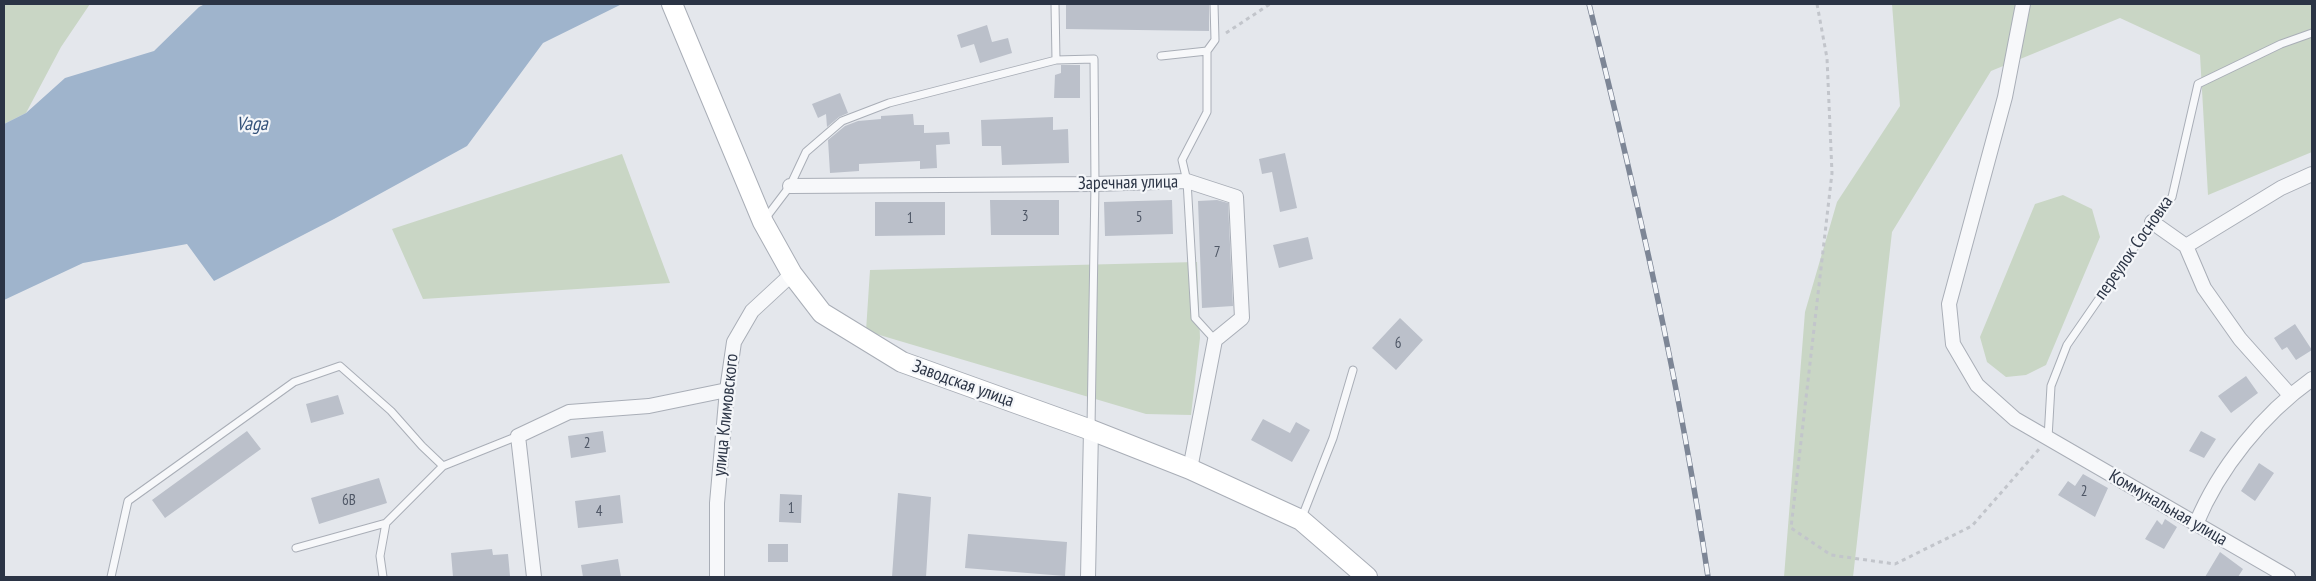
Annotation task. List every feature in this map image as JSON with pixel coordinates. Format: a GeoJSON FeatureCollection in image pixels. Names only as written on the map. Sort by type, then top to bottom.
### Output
{"type":"FeatureCollection","features":[{"type":"Feature","properties":{"kind":"main road","name":"Заводская улица"},"geometry":{"type":"LineString","coordinates":[[672,4],[763,222],[792,274],[822,313],[902,362],[1091,430],[1190,469],[1301,520],[1367,577]]}},
{"type":"Feature","properties":{"kind":"street","name":"Коммунальная улица"},"geometry":{"type":"LineString","coordinates":[[2023,4],[2005,97],[1949,304],[1953,344],[1977,385],[2015,418],[2048,439],[2288,577]]}},
{"type":"Feature","properties":{"kind":"street"},"geometry":{"type":"LineString","coordinates":[[2186,246],[2281,188],[2312,174]]}},
{"type":"Feature","properties":{"kind":"street","name":"Заречная улица"},"geometry":{"type":"LineString","coordinates":[[790,186],[1095,184],[1187,181],[1236,197],[1242,318],[1215,340]]}},
{"type":"Feature","properties":{"kind":"street"},"geometry":{"type":"LineString","coordinates":[[2152,222],[2186,246],[2204,288],[2240,339],[2290,395]]}},
{"type":"Feature","properties":{"kind":"street","name":"улица Климовского"},"geometry":{"type":"LineString","coordinates":[[717,577],[718,503],[727,390],[734,342],[752,311],[792,274]]}},
{"type":"Feature","properties":{"kind":"street"},"geometry":{"type":"LineString","coordinates":[[1190,469],[1215,340]]}},
{"type":"Feature","properties":{"kind":"street"},"geometry":{"type":"LineString","coordinates":[[2196,524],[2206,501],[2248,439],[2290,395],[2312,379]]}},
{"type":"Feature","properties":{"kind":"street"},"geometry":{"type":"LineString","coordinates":[[534,577],[518,436],[569,412],[649,406],[727,390]]}},
{"type":"Feature","properties":{"kind":"street"},"geometry":{"type":"LineString","coordinates":[[1088,577],[1091,430]]}},
{"type":"Feature","properties":{"kind":"lane"},"geometry":{"type":"LineString","coordinates":[[1055,4],[1056,60]]}},
{"type":"Feature","properties":{"kind":"lane"},"geometry":{"type":"LineString","coordinates":[[1214,4],[1215,40],[1207,51],[1207,112],[1182,160],[1187,181],[1195,318],[1215,340]]}},
{"type":"Feature","properties":{"kind":"lane","name":"переулок Сосновка"},"geometry":{"type":"LineString","coordinates":[[2048,439],[2051,386],[2067,345],[2152,222],[2172,197],[2198,84],[2281,44],[2312,33]]}},
{"type":"Feature","properties":{"kind":"lane"},"geometry":{"type":"LineString","coordinates":[[1161,56],[1207,51]]}},
{"type":"Feature","properties":{"kind":"lane"},"geometry":{"type":"LineString","coordinates":[[763,222],[790,186],[806,152],[842,120],[889,103],[1056,60],[1094,59],[1095,184],[1091,430]]}},
{"type":"Feature","properties":{"kind":"lane"},"geometry":{"type":"LineString","coordinates":[[111,577],[128,501],[294,382],[340,366],[391,411],[422,446],[443,466]]}},
{"type":"Feature","properties":{"kind":"lane"},"geometry":{"type":"LineString","coordinates":[[1301,520],[1333,438],[1353,370]]}},
{"type":"Feature","properties":{"kind":"lane"},"geometry":{"type":"LineString","coordinates":[[296,548],[386,523],[443,466],[518,436]]}},
{"type":"Feature","properties":{"kind":"lane"},"geometry":{"type":"LineString","coordinates":[[382,577],[380,556],[386,523]]}},
{"type":"Feature","properties":{"kind":"path"},"geometry":{"type":"LineString","coordinates":[[1215,40],[1263,5],[1270,4]]}},
{"type":"Feature","properties":{"kind":"path"},"geometry":{"type":"LineString","coordinates":[[1817,4],[1827,58],[1832,173],[1791,528],[1831,555],[1895,564],[1972,526],[2048,439]]}},
{"type":"Feature","properties":{"kind":"green space"},"geometry":{"type":"Polygon","coordinates":[[[4,4],[90,4],[61,47],[26,113],[4,124],[4,4]]]}},
{"type":"Feature","properties":{"kind":"green space"},"geometry":{"type":"Polygon","coordinates":[[[1892,4],[2312,4],[2312,152],[2208,195],[2200,55],[2120,18],[1991,71],[1892,232],[1853,577],[1784,577],[1805,312],[1837,202],[1900,106],[1892,4]]]}},
{"type":"Feature","properties":{"kind":"green space"},"geometry":{"type":"Polygon","coordinates":[[[622,154],[670,283],[423,299],[392,229],[622,154]]]}},
{"type":"Feature","properties":{"kind":"green space"},"geometry":{"type":"Polygon","coordinates":[[[2063,195],[2092,209],[2100,237],[2046,365],[2026,375],[2006,377],[1987,362],[1980,337],[2035,204],[2063,195]]]}},
{"type":"Feature","properties":{"kind":"green space"},"geometry":{"type":"Polygon","coordinates":[[[1197,262],[1200,338],[1191,415],[1146,414],[866,331],[870,270],[1197,262]]]}},
{"type":"Feature","properties":{"kind":"water","name":"Vaga"},"geometry":{"type":"Polygon","coordinates":[[[205,4],[622,4],[543,43],[467,146],[334,219],[214,281],[187,244],[83,263],[4,300],[4,124],[26,113],[65,78],[154,51],[199,7],[205,4]]]}},
{"type":"Feature","properties":{"kind":"building"},"geometry":{"type":"Polygon","coordinates":[[[1066,4],[1209,4],[1209,31],[1066,29],[1066,4]]]}},
{"type":"Feature","properties":{"kind":"building"},"geometry":{"type":"Polygon","coordinates":[[[987,25],[992,42],[1008,38],[1012,53],[980,63],[974,44],[961,48],[957,35],[987,25]]]}},
{"type":"Feature","properties":{"kind":"building"},"geometry":{"type":"Polygon","coordinates":[[[1061,65],[1080,65],[1080,98],[1054,98],[1055,75],[1061,73],[1061,65]]]}},
{"type":"Feature","properties":{"kind":"building"},"geometry":{"type":"Polygon","coordinates":[[[840,93],[848,113],[839,117],[827,127],[826,114],[818,118],[812,104],[840,93]]]}},
{"type":"Feature","properties":{"kind":"building"},"geometry":{"type":"Polygon","coordinates":[[[913,114],[914,125],[924,125],[924,133],[949,132],[950,144],[936,145],[937,168],[920,169],[920,161],[859,164],[859,171],[830,173],[828,140],[845,126],[858,121],[881,119],[881,116],[913,114]]]}},
{"type":"Feature","properties":{"kind":"building"},"geometry":{"type":"Polygon","coordinates":[[[1053,117],[1053,130],[1068,129],[1069,163],[1002,165],[1001,146],[982,146],[981,120],[1053,117]]]}},
{"type":"Feature","properties":{"kind":"building"},"geometry":{"type":"Polygon","coordinates":[[[1285,153],[1297,208],[1280,212],[1272,172],[1262,174],[1259,159],[1285,153]]]}},
{"type":"Feature","properties":{"kind":"building"},"geometry":{"type":"Polygon","coordinates":[[[990,200],[1059,200],[1059,235],[991,235],[990,200]]]}},
{"type":"Feature","properties":{"kind":"building"},"geometry":{"type":"Polygon","coordinates":[[[1172,200],[1173,234],[1105,236],[1104,202],[1172,200]]]}},
{"type":"Feature","properties":{"kind":"building"},"geometry":{"type":"Polygon","coordinates":[[[1217,200],[1228,203],[1233,306],[1202,308],[1198,201],[1217,200]]]}},
{"type":"Feature","properties":{"kind":"building"},"geometry":{"type":"Polygon","coordinates":[[[875,202],[945,202],[945,235],[875,236],[875,202]]]}},
{"type":"Feature","properties":{"kind":"building"},"geometry":{"type":"Polygon","coordinates":[[[1308,237],[1313,259],[1279,268],[1273,245],[1308,237]]]}},
{"type":"Feature","properties":{"kind":"building"},"geometry":{"type":"Polygon","coordinates":[[[1400,318],[1423,340],[1396,370],[1372,348],[1400,318]]]}},
{"type":"Feature","properties":{"kind":"building"},"geometry":{"type":"Polygon","coordinates":[[[2295,324],[2312,350],[2296,360],[2287,347],[2282,350],[2274,338],[2295,324]]]}},
{"type":"Feature","properties":{"kind":"building"},"geometry":{"type":"Polygon","coordinates":[[[2246,376],[2258,393],[2231,413],[2218,396],[2246,376]]]}},
{"type":"Feature","properties":{"kind":"building"},"geometry":{"type":"Polygon","coordinates":[[[338,395],[344,414],[311,423],[306,404],[338,395]]]}},
{"type":"Feature","properties":{"kind":"building"},"geometry":{"type":"Polygon","coordinates":[[[1263,419],[1290,433],[1296,422],[1310,430],[1292,462],[1251,440],[1263,419]]]}},
{"type":"Feature","properties":{"kind":"building"},"geometry":{"type":"Polygon","coordinates":[[[247,431],[261,449],[165,518],[152,500],[247,431]]]}},
{"type":"Feature","properties":{"kind":"building"},"geometry":{"type":"Polygon","coordinates":[[[603,431],[606,452],[571,458],[568,436],[603,431]]]}},
{"type":"Feature","properties":{"kind":"building"},"geometry":{"type":"Polygon","coordinates":[[[2201,431],[2216,439],[2204,458],[2189,451],[2201,431]]]}},
{"type":"Feature","properties":{"kind":"building"},"geometry":{"type":"Polygon","coordinates":[[[2259,463],[2274,473],[2255,501],[2241,491],[2259,463]]]}},
{"type":"Feature","properties":{"kind":"building"},"geometry":{"type":"Polygon","coordinates":[[[2083,474],[2108,488],[2095,517],[2058,495],[2068,481],[2075,486],[2083,474]]]}},
{"type":"Feature","properties":{"kind":"building"},"geometry":{"type":"Polygon","coordinates":[[[379,478],[387,503],[319,524],[311,498],[379,478]]]}},
{"type":"Feature","properties":{"kind":"building"},"geometry":{"type":"Polygon","coordinates":[[[898,493],[931,497],[926,577],[892,577],[898,493]]]}},
{"type":"Feature","properties":{"kind":"building"},"geometry":{"type":"Polygon","coordinates":[[[780,494],[802,495],[801,523],[779,522],[780,494]]]}},
{"type":"Feature","properties":{"kind":"building"},"geometry":{"type":"Polygon","coordinates":[[[620,495],[623,523],[578,528],[575,501],[620,495]]]}},
{"type":"Feature","properties":{"kind":"building"},"geometry":{"type":"Polygon","coordinates":[[[2165,519],[2177,527],[2164,549],[2145,539],[2157,520],[2162,525],[2165,519]]]}},
{"type":"Feature","properties":{"kind":"building"},"geometry":{"type":"Polygon","coordinates":[[[968,534],[1067,542],[1065,576],[965,568],[968,534]]]}},
{"type":"Feature","properties":{"kind":"building"},"geometry":{"type":"Polygon","coordinates":[[[768,544],[788,544],[788,562],[768,562],[768,544]]]}},
{"type":"Feature","properties":{"kind":"building"},"geometry":{"type":"Polygon","coordinates":[[[492,549],[493,555],[508,554],[510,576],[453,577],[451,553],[492,549]]]}},
{"type":"Feature","properties":{"kind":"building"},"geometry":{"type":"Polygon","coordinates":[[[2220,552],[2243,569],[2238,577],[2205,577],[2220,552]]]}},
{"type":"Feature","properties":{"kind":"building"},"geometry":{"type":"Polygon","coordinates":[[[618,559],[621,577],[583,577],[581,565],[618,559]]]}},
{"type":"Feature","properties":{"kind":"railway"},"geometry":{"type":"LineString","coordinates":[[1589,4],[1656,289],[1684,433],[1708,577]]}}]}
